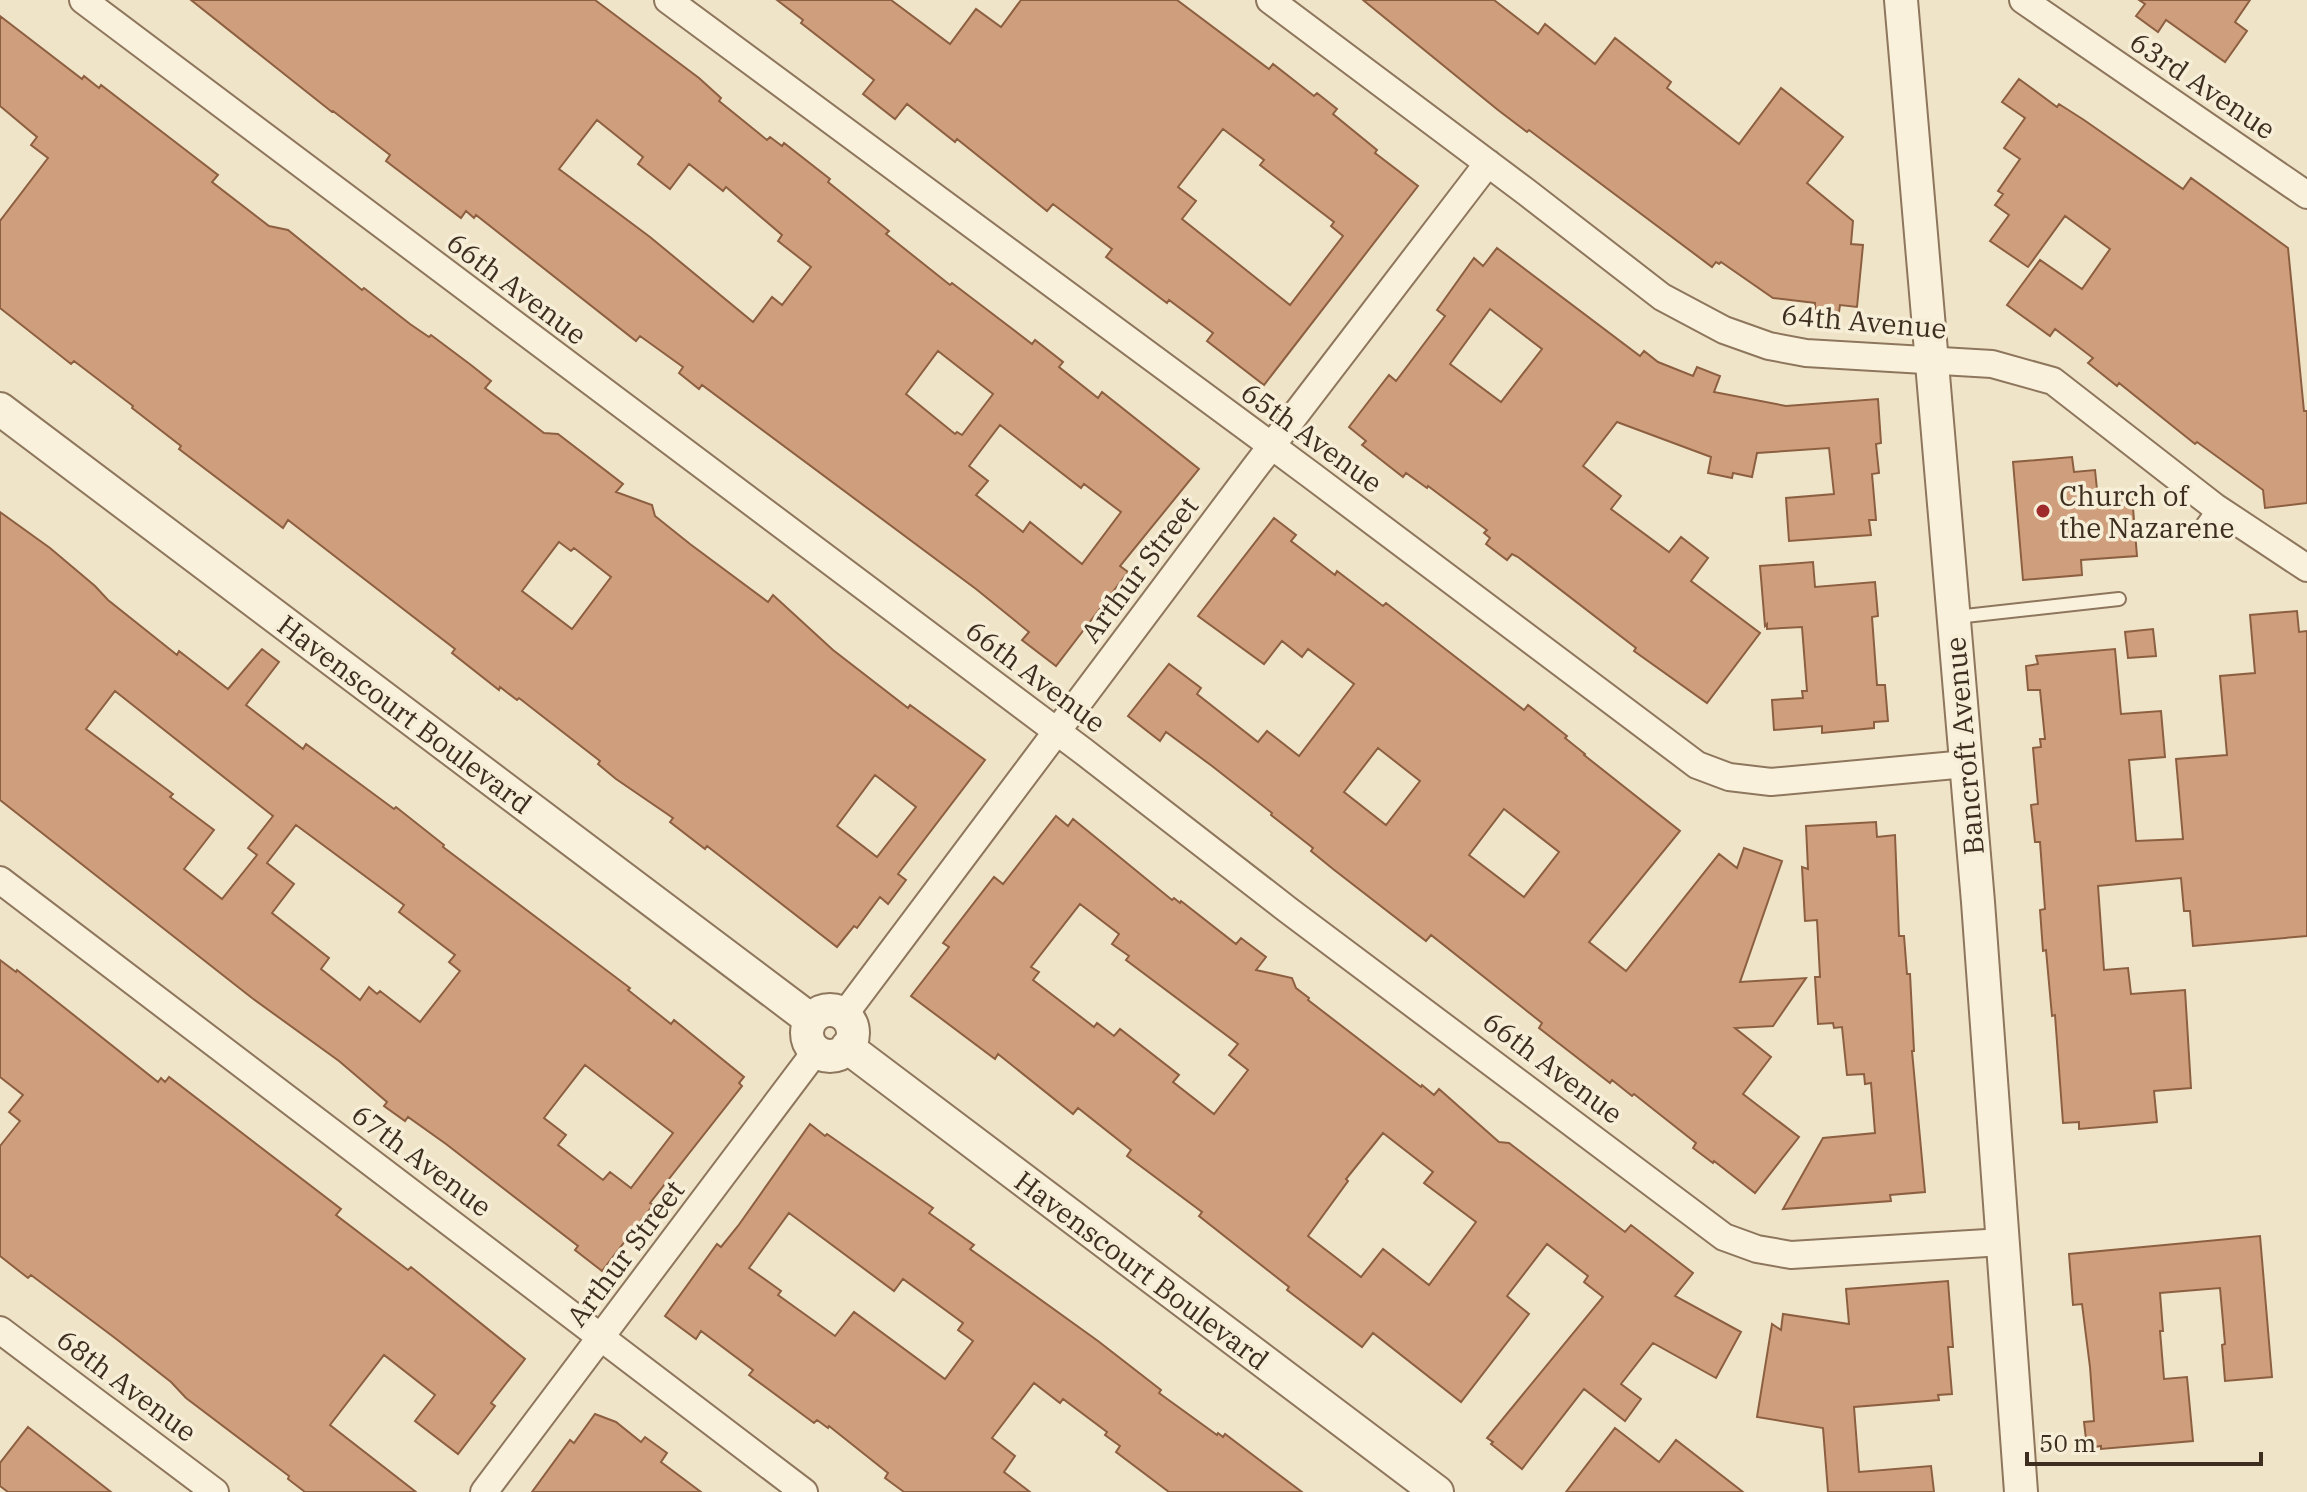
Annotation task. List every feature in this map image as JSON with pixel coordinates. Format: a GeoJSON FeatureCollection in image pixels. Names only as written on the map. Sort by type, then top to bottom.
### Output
{"type":"FeatureCollection","features":[{"type":"Feature","properties":{"kind":"street","name":"66th Avenue"},"geometry":{"type":"LineString","coordinates":[[83,0],[1724,1237],[1757,1249],[1791,1255],[2003,1242]]}},
{"type":"Feature","properties":{"kind":"street","name":"65th Avenue"},"geometry":{"type":"LineString","coordinates":[[668,0],[1697,765],[1729,777],[1771,782],[1966,764]]}},
{"type":"Feature","properties":{"kind":"street","name":"64th Avenue"},"geometry":{"type":"LineString","coordinates":[[1270,0],[1662,297],[1724,330],[1769,346],[1806,353],[1992,364],[2053,381],[2215,507],[2307,568]]}},
{"type":"Feature","properties":{"kind":"street","name":"Bancroft Avenue"},"geometry":{"type":"LineString","coordinates":[[1901,0],[1966,764],[2021,1492]]}},
{"type":"Feature","properties":{"kind":"street","name":"63rd Avenue"},"geometry":{"type":"LineString","coordinates":[[2023,0],[2307,195]]}},
{"type":"Feature","properties":{"kind":"street","name":"Arthur Street"},"geometry":{"type":"LineString","coordinates":[[844,1015],[1271,446],[1488,163]]}},
{"type":"Feature","properties":{"kind":"street","name":"Havenscourt Boulevard"},"geometry":{"type":"LineString","coordinates":[[0,409],[825,1039],[1437,1492]]}},
{"type":"Feature","properties":{"kind":"street","name":"67th Avenue"},"geometry":{"type":"LineString","coordinates":[[0,880],[804,1492]]}},
{"type":"Feature","properties":{"kind":"street"},"geometry":{"type":"LineString","coordinates":[[825,1039],[852,1039],[852,1030],[844,1015]]}},
{"type":"Feature","properties":{"kind":"street","name":"Arthur Street"},"geometry":{"type":"LineString","coordinates":[[484,1492],[825,1039]]}},
{"type":"Feature","properties":{"kind":"street","name":"68th Avenue"},"geometry":{"type":"LineString","coordinates":[[0,1330],[215,1492]]}},
{"type":"Feature","properties":{"kind":"lane"},"geometry":{"type":"LineString","coordinates":[[2196,533],[2215,507]]}},
{"type":"Feature","properties":{"kind":"lane"},"geometry":{"type":"LineString","coordinates":[[1953,617],[2119,599]]}},
{"type":"Feature","properties":{"kind":"building"},"geometry":{"type":"Polygon","coordinates":[[[191,0],[595,0],[699,78],[721,98],[719,101],[767,140],[770,137],[782,146],[784,143],[830,179],[828,182],[889,231],[886,234],[950,285],[952,283],[1032,344],[1035,340],[1063,362],[1059,367],[1098,398],[1102,392],[1199,469],[1120,566],[1128,572],[1056,666],[1022,640],[1029,632],[976,589],[702,385],[699,389],[679,373],[683,367],[640,336],[636,341],[476,215],[474,218],[466,211],[461,218],[386,161],[390,155],[191,0]],[[597,120],[559,169],[650,237],[753,322],[772,297],[782,305],[811,267],[778,241],[782,235],[726,187],[723,191],[689,164],[670,189],[638,164],[643,157],[597,120]],[[938,351],[906,394],[955,434],[962,435],[993,394],[938,351]],[[1000,425],[969,466],[988,481],[976,495],[1023,532],[1030,522],[1082,564],[1121,512],[1084,484],[1081,488],[1000,425]]]}},
{"type":"Feature","properties":{"kind":"building"},"geometry":{"type":"Polygon","coordinates":[[[777,0],[891,0],[950,44],[976,9],[1001,27],[1021,0],[1177,0],[1269,69],[1273,64],[1314,96],[1317,93],[1337,109],[1333,114],[1377,150],[1375,153],[1418,186],[1264,385],[1207,341],[1213,333],[1106,257],[1112,249],[1053,204],[1047,211],[957,139],[955,142],[907,104],[895,119],[863,94],[874,80],[801,23],[803,20],[777,0]],[[1223,129],[1178,187],[1196,201],[1182,219],[1290,305],[1343,236],[1331,226],[1334,222],[1260,165],[1264,160],[1223,129]]]}},
{"type":"Feature","properties":{"kind":"building"},"geometry":{"type":"Polygon","coordinates":[[[1363,0],[1494,0],[1538,34],[1545,24],[1595,64],[1615,38],[1671,82],[1667,88],[1739,144],[1781,88],[1843,137],[1807,183],[1853,221],[1851,244],[1863,245],[1857,307],[1840,305],[1839,312],[1815,310],[1815,303],[1773,298],[1721,262],[1716,262],[1712,267],[1498,110],[1363,0]]]}},
{"type":"Feature","properties":{"kind":"building"},"geometry":{"type":"Polygon","coordinates":[[[2139,0],[2250,0],[2235,22],[2247,31],[2225,62],[2166,20],[2158,32],[2136,16],[2145,4],[2139,0]]]}},
{"type":"Feature","properties":{"kind":"building"},"geometry":{"type":"Polygon","coordinates":[[[0,16],[82,79],[84,76],[99,88],[101,85],[218,175],[212,182],[269,226],[288,230],[362,290],[364,288],[471,365],[491,381],[485,388],[544,433],[558,434],[623,484],[616,492],[652,505],[655,516],[690,544],[768,602],[773,595],[833,650],[908,708],[910,705],[985,760],[898,874],[906,880],[888,904],[880,897],[857,928],[854,926],[837,947],[707,846],[705,849],[670,822],[673,818],[616,779],[598,764],[600,761],[519,698],[517,700],[500,687],[499,690],[452,653],[455,649],[288,520],[283,528],[179,449],[181,446],[133,406],[74,361],[71,364],[0,308],[0,221],[48,158],[31,145],[37,137],[0,106],[0,16]],[[559,542],[522,591],[572,629],[611,577],[574,548],[571,551],[559,542]],[[875,775],[837,826],[877,857],[916,807],[875,775]]]}},
{"type":"Feature","properties":{"kind":"building"},"geometry":{"type":"Polygon","coordinates":[[[2019,79],[2183,189],[2191,178],[2288,248],[2304,411],[2307,411],[2307,503],[2265,508],[2263,490],[2197,442],[2195,444],[2119,383],[2117,386],[2088,363],[2093,358],[2055,329],[2050,336],[2007,305],[2040,260],[2082,289],[2110,249],[2065,216],[2028,267],[1990,241],[2009,215],[1995,205],[2003,194],[1998,191],[2020,159],[2004,148],[2025,118],[2002,102],[2019,79]]]}},
{"type":"Feature","properties":{"kind":"building"},"geometry":{"type":"Polygon","coordinates":[[[1497,248],[1640,356],[1644,351],[1658,362],[1693,376],[1697,367],[1720,376],[1714,392],[1786,406],[1878,399],[1881,443],[1876,444],[1879,473],[1872,474],[1876,520],[1869,520],[1871,535],[1789,541],[1786,498],[1834,494],[1829,448],[1757,453],[1752,477],[1733,473],[1732,478],[1708,473],[1711,457],[1617,422],[1583,466],[1621,496],[1611,509],[1669,552],[1681,537],[1708,558],[1691,581],[1760,633],[1707,703],[1634,651],[1636,648],[1518,557],[1512,554],[1507,560],[1486,544],[1490,538],[1484,533],[1487,530],[1428,486],[1406,473],[1403,477],[1362,445],[1366,441],[1349,427],[1389,375],[1396,381],[1445,316],[1437,310],[1474,258],[1483,266],[1497,248]],[[1490,309],[1450,364],[1501,402],[1542,349],[1490,309]]]}},
{"type":"Feature","properties":{"kind":"building"},"geometry":{"type":"Polygon","coordinates":[[[2072,457],[2074,472],[2095,470],[2098,499],[2132,496],[2137,556],[2081,560],[2082,575],[2023,580],[2013,462],[2072,457]]]}},
{"type":"Feature","properties":{"kind":"building"},"geometry":{"type":"Polygon","coordinates":[[[0,512],[50,548],[177,655],[179,651],[228,689],[262,649],[279,662],[246,705],[303,749],[306,744],[394,809],[396,807],[443,847],[630,988],[628,990],[671,1024],[674,1020],[744,1077],[739,1083],[742,1086],[650,1203],[653,1205],[602,1271],[575,1250],[578,1246],[446,1144],[408,1117],[405,1121],[384,1106],[387,1102],[339,1061],[252,998],[0,800],[0,512]],[[115,691],[86,729],[173,794],[170,797],[214,830],[184,869],[222,899],[257,855],[248,848],[273,816],[115,691]],[[296,825],[267,863],[294,884],[272,913],[329,958],[321,969],[360,1000],[369,987],[377,994],[380,991],[420,1022],[460,971],[449,962],[455,955],[399,912],[404,905],[296,825]],[[585,1065],[544,1118],[566,1135],[558,1145],[603,1180],[610,1172],[631,1188],[673,1133],[585,1065]]]}},
{"type":"Feature","properties":{"kind":"building"},"geometry":{"type":"Polygon","coordinates":[[[1274,518],[1296,535],[1291,541],[1335,575],[1337,571],[1383,606],[1386,603],[1524,710],[1528,705],[1567,736],[1565,738],[1584,755],[1680,831],[1589,942],[1626,971],[1719,854],[1737,868],[1744,848],[1782,861],[1740,982],[1806,978],[1773,1026],[1735,1028],[1771,1057],[1743,1094],[1799,1137],[1755,1193],[1693,1148],[1696,1143],[1634,1094],[1632,1096],[1612,1080],[1610,1083],[1539,1028],[1542,1023],[1431,935],[1426,941],[1333,869],[1272,813],[1212,766],[1166,732],[1160,741],[1128,716],[1169,664],[1201,688],[1197,694],[1258,742],[1267,731],[1299,756],[1354,684],[1308,649],[1302,657],[1282,641],[1264,664],[1198,616],[1274,518]],[[1378,748],[1344,792],[1386,825],[1420,781],[1378,748]],[[1504,809],[1469,855],[1524,897],[1559,852],[1504,809]]]}},
{"type":"Feature","properties":{"kind":"building"},"geometry":{"type":"Polygon","coordinates":[[[1813,562],[1815,587],[1875,582],[1878,616],[1872,617],[1877,685],[1885,685],[1888,721],[1874,722],[1874,728],[1822,733],[1822,726],[1774,730],[1772,700],[1803,698],[1802,691],[1807,691],[1802,627],[1767,629],[1760,566],[1813,562]]]}},
{"type":"Feature","properties":{"kind":"building"},"geometry":{"type":"Polygon","coordinates":[[[2297,611],[2299,632],[2307,631],[2307,936],[2193,946],[2190,911],[2184,911],[2181,878],[2098,886],[2104,970],[2128,968],[2131,994],[2185,990],[2191,1088],[2154,1091],[2157,1122],[2079,1129],[2079,1122],[2063,1123],[2055,1015],[2052,1016],[2046,950],[2043,951],[2040,910],[2045,909],[2040,842],[2035,842],[2031,805],[2038,804],[2033,748],[2041,747],[2040,739],[2045,739],[2040,690],[2028,690],[2026,666],[2038,664],[2036,656],[2115,649],[2121,714],[2161,711],[2165,757],[2129,760],[2136,841],[2183,839],[2176,759],[2227,755],[2220,676],[2255,673],[2250,615],[2297,611]]]}},
{"type":"Feature","properties":{"kind":"building"},"geometry":{"type":"Polygon","coordinates":[[[2153,629],[2156,656],[2128,658],[2125,632],[2153,629]]]}},
{"type":"Feature","properties":{"kind":"building"},"geometry":{"type":"Polygon","coordinates":[[[1056,816],[1068,826],[1073,819],[1172,900],[1181,901],[1236,944],[1241,938],[1266,957],[1256,970],[1292,978],[1296,988],[1308,1000],[1421,1087],[1434,1095],[1439,1089],[1499,1142],[1509,1143],[1625,1232],[1631,1225],[1693,1273],[1675,1296],[1741,1332],[1716,1378],[1653,1343],[1621,1384],[1641,1399],[1625,1421],[1584,1389],[1522,1469],[1487,1438],[1603,1297],[1584,1282],[1588,1276],[1547,1244],[1507,1296],[1529,1314],[1461,1402],[1373,1333],[1362,1347],[1287,1290],[1289,1287],[1199,1216],[1202,1212],[1127,1156],[1131,1150],[1078,1108],[1073,1114],[998,1054],[995,1059],[911,996],[949,947],[943,943],[994,877],[1003,884],[1056,816]],[[1080,904],[1031,967],[1039,972],[1033,980],[1094,1027],[1097,1023],[1114,1036],[1120,1029],[1179,1075],[1173,1082],[1214,1114],[1248,1070],[1229,1055],[1238,1044],[1126,960],[1129,956],[1112,944],[1119,934],[1080,904]],[[1383,1133],[1346,1179],[1348,1181],[1308,1236],[1361,1277],[1383,1249],[1429,1285],[1476,1222],[1424,1183],[1433,1172],[1383,1133]]]}},
{"type":"Feature","properties":{"kind":"building"},"geometry":{"type":"Polygon","coordinates":[[[1876,822],[1877,837],[1895,835],[1899,936],[1904,936],[1907,974],[1910,974],[1912,1051],[1925,1192],[1890,1195],[1891,1201],[1783,1209],[1823,1138],[1875,1133],[1871,1083],[1865,1084],[1864,1074],[1847,1075],[1842,1027],[1834,1028],[1833,1023],[1818,1024],[1815,977],[1820,977],[1817,920],[1805,921],[1802,867],[1808,869],[1806,826],[1876,822]]]}},
{"type":"Feature","properties":{"kind":"building"},"geometry":{"type":"Polygon","coordinates":[[[0,960],[17,970],[158,1082],[161,1078],[165,1082],[169,1077],[341,1209],[336,1215],[408,1270],[411,1267],[525,1359],[491,1403],[495,1406],[458,1454],[415,1421],[435,1395],[384,1355],[330,1425],[416,1492],[305,1492],[115,1338],[31,1275],[28,1278],[0,1256],[0,1146],[20,1121],[9,1112],[23,1095],[0,1077],[0,960]]]}},
{"type":"Feature","properties":{"kind":"building"},"geometry":{"type":"Polygon","coordinates":[[[810,1124],[933,1208],[929,1213],[974,1245],[970,1249],[1098,1341],[1161,1390],[1159,1393],[1217,1435],[1223,1437],[1225,1434],[1302,1492],[1169,1492],[1116,1452],[1120,1446],[1105,1435],[1107,1432],[1063,1399],[1060,1403],[1034,1383],[992,1438],[1015,1456],[1004,1472],[1030,1492],[904,1492],[885,1478],[888,1473],[829,1426],[817,1420],[814,1423],[749,1375],[753,1370],[701,1331],[696,1339],[665,1316],[717,1244],[721,1247],[810,1124]],[[789,1213],[749,1268],[781,1291],[778,1295],[835,1336],[854,1312],[945,1379],[973,1341],[958,1330],[963,1323],[903,1279],[894,1291],[789,1213]]]}},
{"type":"Feature","properties":{"kind":"building"},"geometry":{"type":"Polygon","coordinates":[[[2260,1236],[2272,1377],[2225,1381],[2220,1288],[2160,1293],[2164,1379],[2187,1377],[2193,1441],[2087,1448],[2084,1422],[2094,1421],[2090,1367],[2082,1304],[2073,1305],[2069,1254],[2260,1236]]]}},
{"type":"Feature","properties":{"kind":"building"},"geometry":{"type":"Polygon","coordinates":[[[1948,1281],[1953,1347],[1948,1347],[1952,1394],[1938,1395],[1939,1400],[1854,1407],[1859,1472],[1931,1466],[1934,1492],[1828,1492],[1823,1428],[1757,1417],[1772,1324],[1781,1330],[1783,1314],[1849,1324],[1846,1289],[1948,1281]]]}},
{"type":"Feature","properties":{"kind":"building"},"geometry":{"type":"Polygon","coordinates":[[[595,1414],[616,1422],[641,1442],[645,1437],[667,1453],[661,1462],[701,1492],[532,1492],[570,1440],[574,1443],[595,1414]]]}},
{"type":"Feature","properties":{"kind":"building"},"geometry":{"type":"Polygon","coordinates":[[[28,1427],[111,1492],[8,1492],[0,1486],[0,1463],[28,1427]]]}},
{"type":"Feature","properties":{"kind":"building"},"geometry":{"type":"Polygon","coordinates":[[[1615,1428],[1659,1462],[1676,1440],[1743,1492],[1566,1492],[1615,1428]]]}},
{"type":"Feature","properties":{"kind":"place","name":"Church of the Nazarene"},"geometry":{"type":"Point","coordinates":[2043,511]}}]}
